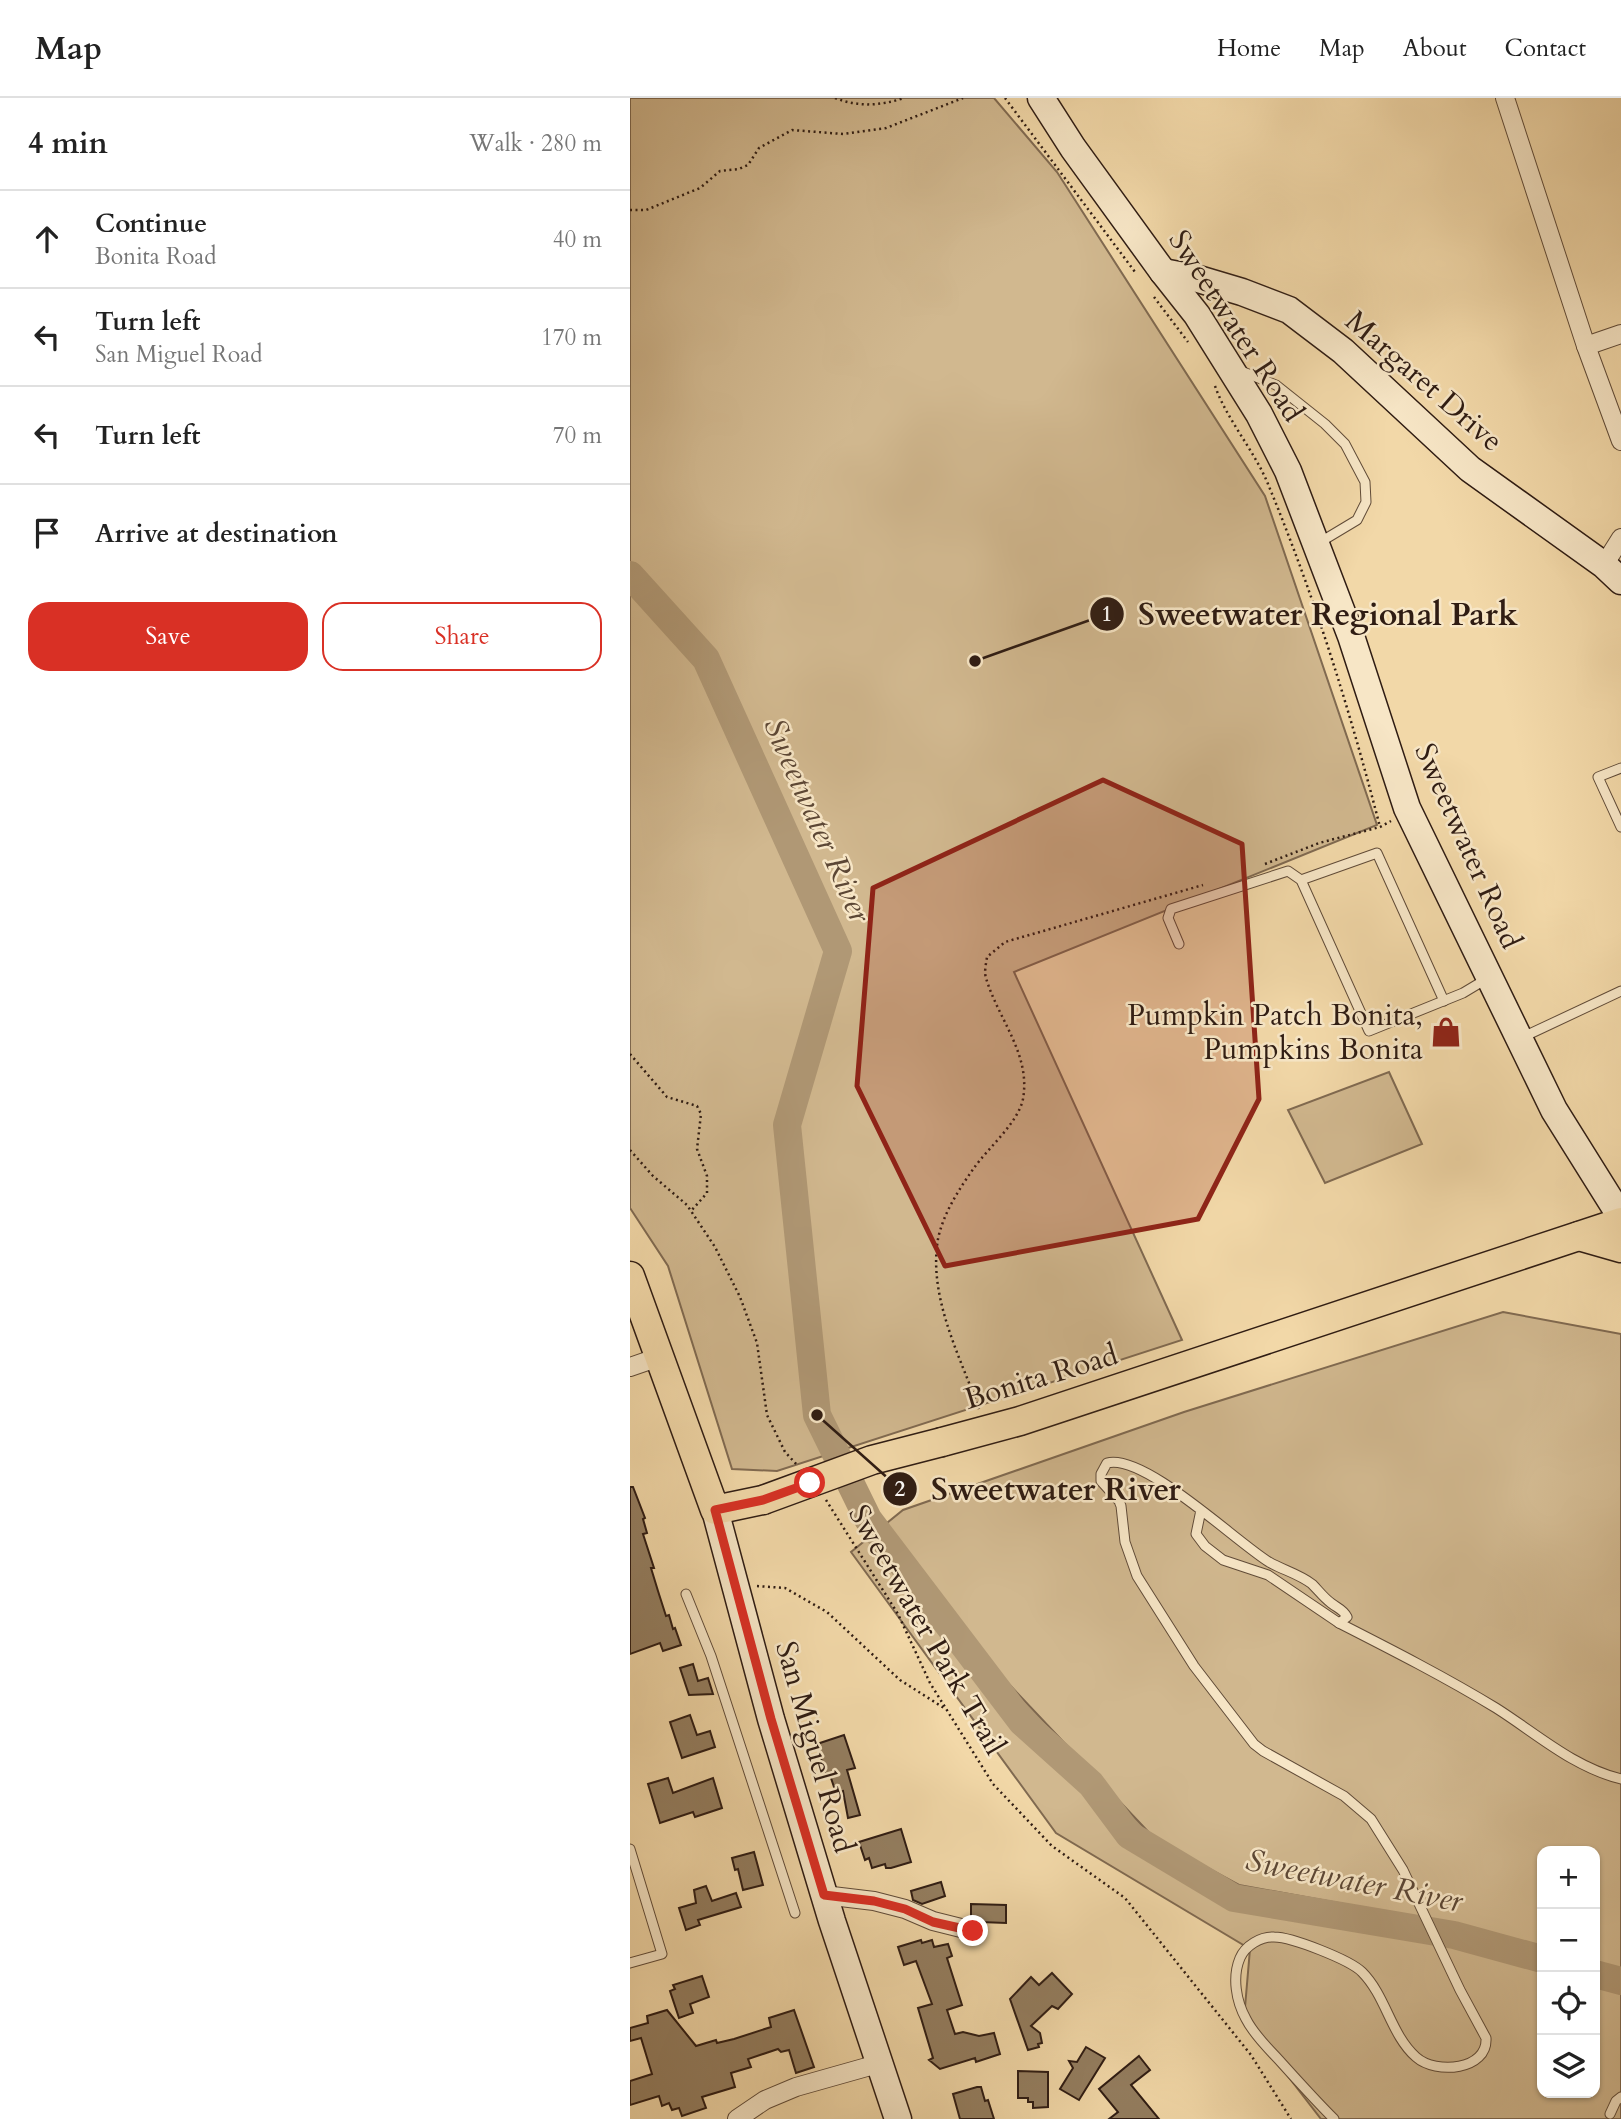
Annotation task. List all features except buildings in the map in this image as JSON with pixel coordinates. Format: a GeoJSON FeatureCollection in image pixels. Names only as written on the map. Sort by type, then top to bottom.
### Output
{"type":"FeatureCollection","features":[{"type":"Feature","properties":{"kind":"main road","name":"Sweetwater Road"},"geometry":{"type":"LineString","coordinates":[[1041,98],[1150,280],[1197,315],[1221,372],[1259,414],[1288,471],[1351,636],[1407,808],[1554,1110],[1621,1220]]}},
{"type":"Feature","properties":{"kind":"main road","name":"Margaret Drive"},"geometry":{"type":"LineString","coordinates":[[1150,280],[1195,278],[1289,310],[1343,351],[1470,468],[1613,573]]}},
{"type":"Feature","properties":{"kind":"main road","name":"Bonita Road"},"geometry":{"type":"LineString","coordinates":[[715,1510],[763,1500],[872,1460],[1020,1421],[1621,1220]]}},
{"type":"Feature","properties":{"kind":"main road"},"geometry":{"type":"LineString","coordinates":[[1579,1236],[1621,1248]]}},
{"type":"Feature","properties":{"kind":"main road"},"geometry":{"type":"LineString","coordinates":[[630,1276],[715,1510]]}},
{"type":"Feature","properties":{"kind":"main road","name":"San Miguel Road"},"geometry":{"type":"LineString","coordinates":[[715,1510],[771,1719],[824,1895],[898,2119]]}},
{"type":"Feature","properties":{"kind":"street"},"geometry":{"type":"LineString","coordinates":[[1505,98],[1586,346],[1621,441]]}},
{"type":"Feature","properties":{"kind":"street"},"geometry":{"type":"LineString","coordinates":[[1586,346],[1621,334]]}},
{"type":"Feature","properties":{"kind":"street"},"geometry":{"type":"LineString","coordinates":[[1613,573],[1621,538]]}},
{"type":"Feature","properties":{"kind":"street"},"geometry":{"type":"LineString","coordinates":[[630,1367],[659,1356]]}},
{"type":"Feature","properties":{"kind":"street"},"geometry":{"type":"LineString","coordinates":[[824,1895],[874,1901],[905,1909],[933,1922],[973,1931]]}},
{"type":"Feature","properties":{"kind":"street"},"geometry":{"type":"LineString","coordinates":[[737,2119],[765,2100],[796,2087],[881,2063]]}},
{"type":"Feature","properties":{"kind":"lane"},"geometry":{"type":"LineString","coordinates":[[1221,372],[1276,385],[1325,424],[1345,444],[1366,482],[1366,502],[1357,520],[1316,545]]}},
{"type":"Feature","properties":{"kind":"lane"},"geometry":{"type":"LineString","coordinates":[[1621,768],[1598,777],[1621,827]]}},
{"type":"Feature","properties":{"kind":"lane"},"geometry":{"type":"LineString","coordinates":[[1301,880],[1377,853],[1444,1001]]}},
{"type":"Feature","properties":{"kind":"lane"},"geometry":{"type":"LineString","coordinates":[[1179,944],[1168,918],[1171,909],[1288,871],[1301,880],[1369,1031],[1444,1001],[1490,978]]}},
{"type":"Feature","properties":{"kind":"lane"},"geometry":{"type":"LineString","coordinates":[[1519,1039],[1621,991]]}},
{"type":"Feature","properties":{"kind":"lane"},"geometry":{"type":"LineString","coordinates":[[1334,2119],[1269,2049],[1243,2014],[1236,1989],[1236,1972],[1245,1949],[1256,1942],[1277,1937],[1350,1962],[1373,1986],[1412,2054],[1426,2065],[1450,2068],[1462,2066],[1481,2057],[1486,2038],[1403,1870],[1371,1819],[1344,1796],[1254,1744],[1194,1666],[1137,1576],[1125,1542],[1119,1501],[1101,1481],[1103,1467],[1107,1463],[1119,1462],[1190,1500],[1270,1562],[1311,1584],[1328,1601],[1345,1612],[1347,1616],[1339,1623]]}},
{"type":"Feature","properties":{"kind":"lane"},"geometry":{"type":"LineString","coordinates":[[1201,1510],[1196,1534],[1205,1546],[1223,1560],[1268,1575],[1339,1623],[1492,1706],[1533,1731],[1570,1759],[1621,1779]]}},
{"type":"Feature","properties":{"kind":"lane"},"geometry":{"type":"LineString","coordinates":[[687,1594],[711,1657],[794,1913]]}},
{"type":"Feature","properties":{"kind":"lane"},"geometry":{"type":"LineString","coordinates":[[630,1849],[662,1954],[630,1963]]}},
{"type":"Feature","properties":{"kind":"lane"},"geometry":{"type":"LineString","coordinates":[[1610,2114],[1621,2097]]}},
{"type":"Feature","properties":{"kind":"path"},"geometry":{"type":"LineString","coordinates":[[835,98],[853,105],[887,104],[904,98]]}},
{"type":"Feature","properties":{"kind":"path"},"geometry":{"type":"LineString","coordinates":[[630,210],[646,210],[700,188],[720,171],[748,165],[759,148],[792,131],[844,134],[886,128],[963,98]]}},
{"type":"Feature","properties":{"kind":"path"},"geometry":{"type":"LineString","coordinates":[[1005,98],[1150,280],[1192,348]]}},
{"type":"Feature","properties":{"kind":"path"},"geometry":{"type":"LineString","coordinates":[[1221,372],[1217,390],[1267,481],[1322,625],[1356,730],[1380,827]]}},
{"type":"Feature","properties":{"kind":"path"},"geometry":{"type":"LineString","coordinates":[[1261,866],[1319,842],[1380,827],[1407,808]]}},
{"type":"Feature","properties":{"kind":"path"},"geometry":{"type":"LineString","coordinates":[[981,1414],[942,1303],[937,1266],[938,1238],[951,1203],[974,1168],[1017,1115],[1023,1100],[1024,1078],[1019,1051],[985,976],[986,957],[1005,942],[1211,882]]}},
{"type":"Feature","properties":{"kind":"path"},"geometry":{"type":"LineString","coordinates":[[630,1054],[667,1097],[697,1106],[701,1114],[696,1149],[707,1176],[707,1193],[691,1211]]}},
{"type":"Feature","properties":{"kind":"path"},"geometry":{"type":"LineString","coordinates":[[630,1150],[653,1176],[691,1211],[715,1247],[740,1297],[757,1343],[767,1415],[785,1452],[802,1470]]}},
{"type":"Feature","properties":{"kind":"path","name":"Sweetwater Park Trail"},"geometry":{"type":"LineString","coordinates":[[826,1500],[898,1614],[930,1683],[993,1784],[1052,1846],[1125,1898],[1251,2055],[1291,2119]]}},
{"type":"Feature","properties":{"kind":"path"},"geometry":{"type":"LineString","coordinates":[[736,1589],[759,1586],[785,1588],[817,1606],[827,1612],[900,1680],[946,1710]]}},
{"type":"Feature","properties":{"kind":"highlighted area"},"geometry":{"type":"Polygon","coordinates":[[[1103,780],[1242,844],[1259,1099],[1198,1219],[945,1266],[857,1086],[873,888],[1103,780]]]}},
{"type":"Feature","properties":{"kind":"shaded area"},"geometry":{"type":"Polygon","coordinates":[[[630,98],[994,98],[1057,172],[1265,496],[1377,825],[1014,972],[1182,1340],[777,1471],[732,1469],[668,1266],[630,1208],[630,98]]]}},
{"type":"Feature","properties":{"kind":"shaded area"},"geometry":{"type":"Polygon","coordinates":[[[1389,1072],[1422,1144],[1325,1183],[1288,1110],[1389,1072]]]}},
{"type":"Feature","properties":{"kind":"shaded area"},"geometry":{"type":"Polygon","coordinates":[[[1503,1312],[1621,1334],[1621,2119],[1321,2119],[1244,2019],[1250,1949],[1056,1833],[851,1552],[903,1510],[1184,1412],[1503,1312]]]}},
{"type":"Feature","properties":{"kind":"shaded area"},"geometry":{"type":"Polygon","coordinates":[[[896,1536],[1005,1680],[1156,1840],[1239,1885],[1377,1910],[1537,1948],[1537,1953],[1376,1917],[1239,1893],[1151,1842],[993,1676],[890,1542],[896,1536]]]}},
{"type":"Feature","properties":{"kind":"waterway","name":"Sweetwater River"},"geometry":{"type":"LineString","coordinates":[[630,575],[706,659],[838,951],[787,1125],[817,1415],[868,1519],[1022,1722],[1091,1784],[1129,1835],[1234,1898],[1454,1935],[1537,1958]]}},
{"type":"Feature","properties":{"kind":"waterway","name":"Sweetwater River"},"geometry":{"type":"LineString","coordinates":[[1600,1975],[1621,1981]]}},
{"type":"Feature","properties":{"kind":"place","name":"Sweetwater Regional Park"},"geometry":{"type":"Point","coordinates":[975,661]}},
{"type":"Feature","properties":{"kind":"place","name":"Pumpkin Patch Bonita, Pumpkins Bonita"},"geometry":{"type":"Point","coordinates":[1446,1032]}},
{"type":"Feature","properties":{"kind":"place","name":"Sweetwater River"},"geometry":{"type":"Point","coordinates":[817,1415]}},
{"type":"Feature","properties":{"kind":"route"},"geometry":{"type":"LineString","coordinates":[[810,1483],[763,1500],[715,1510],[771,1719],[824,1895],[874,1901],[905,1909],[933,1922],[973,1931]]}}]}
